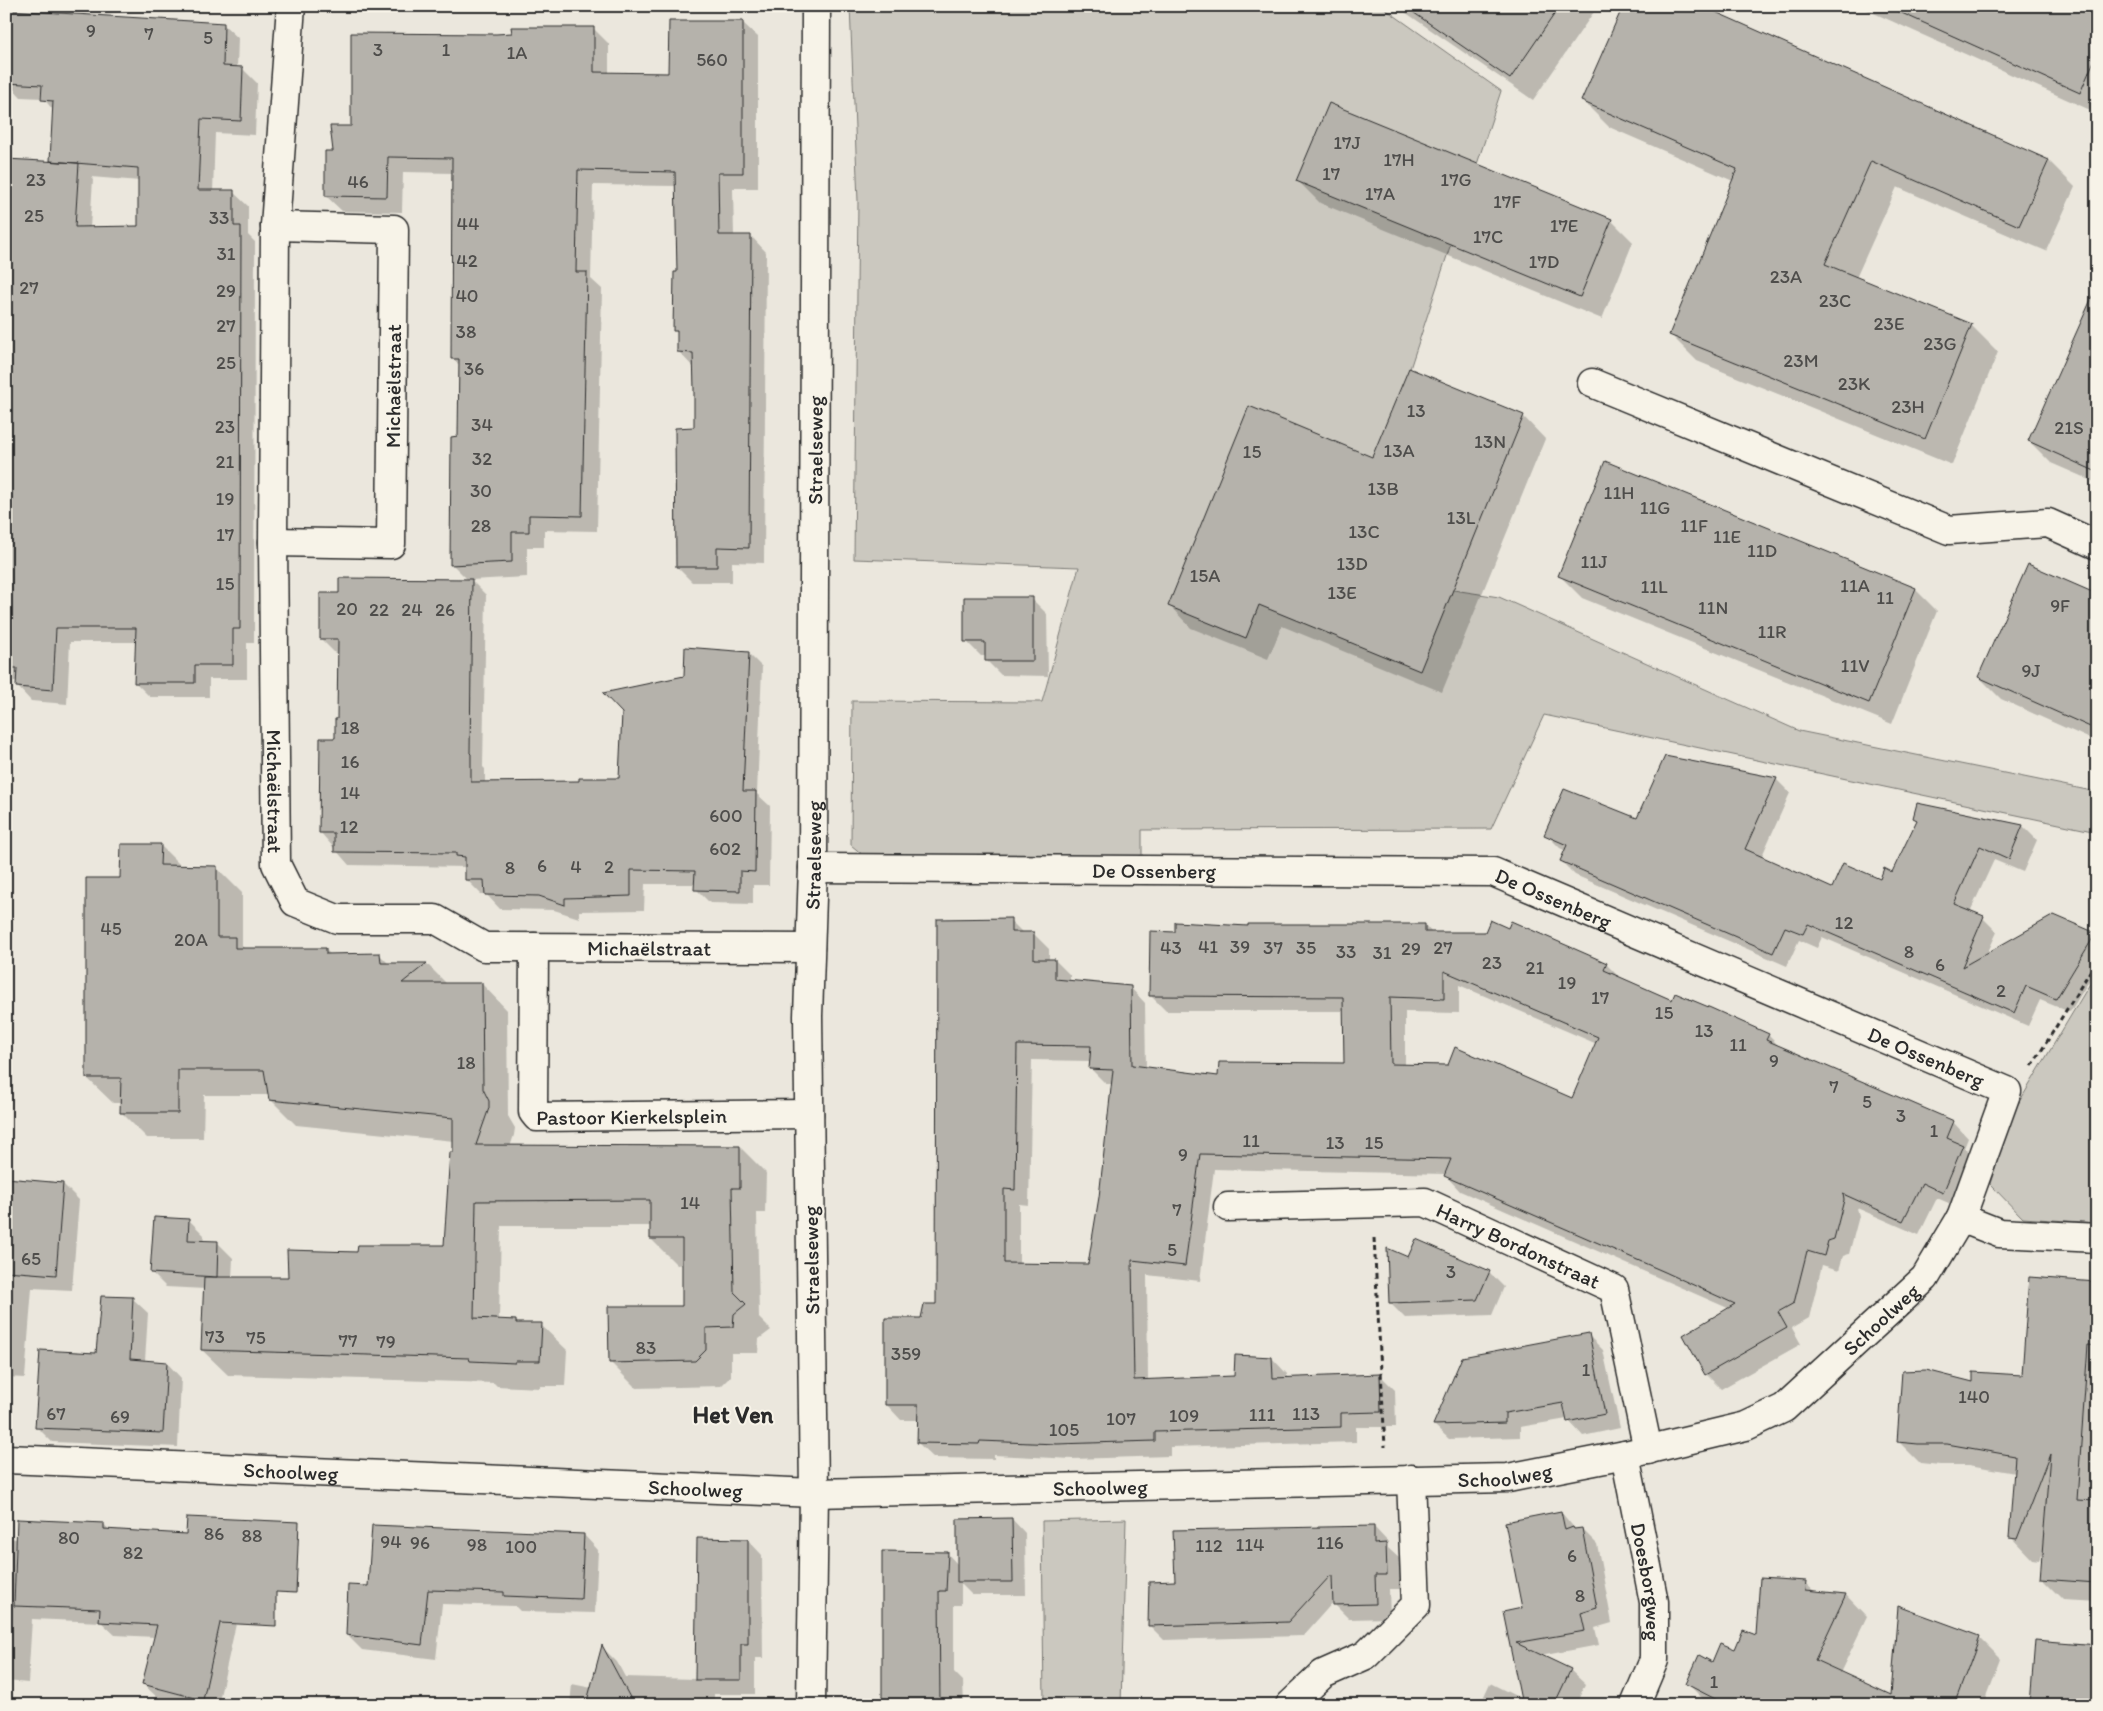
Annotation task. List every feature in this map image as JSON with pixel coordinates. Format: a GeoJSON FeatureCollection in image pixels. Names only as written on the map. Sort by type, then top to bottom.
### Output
{"type":"FeatureCollection","features":[{"type":"Feature","properties":{"kind":"street","name":"Michaëlstraat"},"geometry":{"type":"LineString","coordinates":[[291,6],[275,226],[273,542],[276,864],[295,902],[337,919],[435,919],[484,947],[810,948]]}},
{"type":"Feature","properties":{"kind":"street","name":"Straelseweg"},"geometry":{"type":"LineString","coordinates":[[811,1705],[814,1493],[808,1016],[812,868],[816,6]]}},
{"type":"Feature","properties":{"kind":"street","name":"Michaëlstraat"},"geometry":{"type":"LineString","coordinates":[[273,542],[391,544],[394,229],[275,226]]}},
{"type":"Feature","properties":{"kind":"street"},"geometry":{"type":"LineString","coordinates":[[1592,383],[1949,530],[2048,523],[2097,545]]}},
{"type":"Feature","properties":{"kind":"street","name":"De Ossenberg"},"geometry":{"type":"LineString","coordinates":[[812,868],[1493,872],[2007,1092],[1961,1218]]}},
{"type":"Feature","properties":{"kind":"street","name":"Pastoor Kierkelsplein"},"geometry":{"type":"LineString","coordinates":[[534,947],[533,1112],[538,1117],[809,1114]]}},
{"type":"Feature","properties":{"kind":"street","name":"Harry Bordonstraat"},"geometry":{"type":"LineString","coordinates":[[1228,1207],[1424,1202],[1614,1289],[1637,1453]]}},
{"type":"Feature","properties":{"kind":"street"},"geometry":{"type":"LineString","coordinates":[[1961,1218],[1999,1232],[2097,1238]]}},
{"type":"Feature","properties":{"kind":"street","name":"Schoolweg"},"geometry":{"type":"LineString","coordinates":[[6,1459],[814,1493],[1508,1478],[1637,1453],[1746,1426],[1784,1408],[1925,1278],[1961,1218]]}},
{"type":"Feature","properties":{"kind":"street","name":"Doesborgweg"},"geometry":{"type":"LineString","coordinates":[[1635,1705],[1654,1660],[1654,1602],[1637,1453]]}},
{"type":"Feature","properties":{"kind":"street"},"geometry":{"type":"LineString","coordinates":[[1290,1705],[1324,1674],[1366,1655],[1416,1605],[1399,1480]]}},
{"type":"Feature","properties":{"kind":"path"},"geometry":{"type":"LineString","coordinates":[[2007,1092],[2035,1064],[2097,960]]}},
{"type":"Feature","properties":{"kind":"path"},"geometry":{"type":"LineString","coordinates":[[1372,1204],[1399,1480]]}},
{"type":"Feature","properties":{"kind":"shaded area"},"geometry":{"type":"Polygon","coordinates":[[[850,6],[1381,6],[1501,91],[1343,573],[1499,597],[1799,731],[2097,792],[2097,832],[1544,715],[1491,829],[1142,830],[1142,857],[863,855],[851,845],[852,701],[1042,702],[1079,567],[854,559],[858,201],[850,6]]]}},
{"type":"Feature","properties":{"kind":"shaded area"},"geometry":{"type":"Polygon","coordinates":[[[2097,972],[2097,1223],[2023,1218],[1990,1184],[2012,1114],[2097,972]]]}},
{"type":"Feature","properties":{"kind":"shaded area"},"geometry":{"type":"Polygon","coordinates":[[[1126,1519],[1121,1705],[1044,1705],[1042,1521],[1126,1519]]]}},
{"type":"Feature","properties":{"kind":"building"},"geometry":{"type":"Polygon","coordinates":[[[1404,6],[1560,6],[1510,79],[1404,6]]]}},
{"type":"Feature","properties":{"kind":"building"},"geometry":{"type":"Polygon","coordinates":[[[1623,6],[1702,6],[2049,160],[2019,226],[1871,161],[1825,264],[1972,324],[1925,439],[1669,335],[1737,169],[1581,101],[1623,6]]]}},
{"type":"Feature","properties":{"kind":"building"},"geometry":{"type":"Polygon","coordinates":[[[1886,6],[2097,6],[2097,54],[2080,93],[1886,6]]]}},
{"type":"Feature","properties":{"kind":"building"},"geometry":{"type":"Polygon","coordinates":[[[9,10],[224,23],[223,66],[243,67],[241,121],[201,119],[198,190],[234,190],[234,226],[241,226],[240,629],[233,629],[233,665],[195,665],[195,683],[134,683],[136,628],[56,628],[53,690],[16,687],[17,668],[6,668],[6,159],[67,162],[50,161],[53,101],[41,100],[42,85],[6,83],[6,34],[9,10]],[[79,163],[75,227],[138,226],[138,168],[79,163]]]}},
{"type":"Feature","properties":{"kind":"building"},"geometry":{"type":"Polygon","coordinates":[[[669,21],[743,21],[743,173],[718,173],[719,235],[751,235],[749,548],[717,547],[717,567],[676,567],[675,428],[694,427],[694,389],[693,353],[677,352],[677,331],[673,331],[674,272],[677,272],[675,172],[578,170],[576,272],[587,272],[582,516],[529,515],[529,532],[512,532],[512,562],[450,565],[451,437],[458,436],[459,359],[451,359],[452,158],[388,157],[387,197],[325,196],[325,151],[333,151],[330,126],[351,126],[351,33],[496,34],[512,33],[511,27],[594,27],[594,72],[668,73],[669,21]]]}},
{"type":"Feature","properties":{"kind":"building"},"geometry":{"type":"Polygon","coordinates":[[[1329,103],[1612,219],[1580,297],[1296,181],[1329,103]]]}},
{"type":"Feature","properties":{"kind":"building"},"geometry":{"type":"Polygon","coordinates":[[[2097,286],[2097,472],[2028,441],[2097,286]]]}},
{"type":"Feature","properties":{"kind":"building"},"geometry":{"type":"Polygon","coordinates":[[[1409,368],[1524,415],[1420,671],[1259,605],[1246,638],[1168,606],[1249,406],[1372,457],[1409,368]]]}},
{"type":"Feature","properties":{"kind":"building"},"geometry":{"type":"Polygon","coordinates":[[[1605,461],[1916,588],[1869,703],[1558,576],[1605,461]]]}},
{"type":"Feature","properties":{"kind":"building"},"geometry":{"type":"Polygon","coordinates":[[[2028,564],[2097,594],[2097,730],[1978,677],[2028,564]]]}},
{"type":"Feature","properties":{"kind":"building"},"geometry":{"type":"Polygon","coordinates":[[[339,578],[472,579],[471,782],[579,781],[579,778],[619,778],[622,713],[603,693],[684,676],[685,647],[749,652],[743,791],[756,791],[755,872],[740,871],[740,891],[694,890],[695,871],[631,870],[631,896],[565,898],[565,905],[539,896],[485,895],[484,880],[465,880],[465,857],[456,856],[456,853],[334,852],[334,833],[319,833],[320,738],[335,738],[338,639],[320,639],[320,593],[339,593],[339,578]]]}},
{"type":"Feature","properties":{"kind":"building"},"geometry":{"type":"Polygon","coordinates":[[[964,597],[1033,597],[1033,661],[985,661],[985,642],[964,642],[964,597]]]}},
{"type":"Feature","properties":{"kind":"building"},"geometry":{"type":"Polygon","coordinates":[[[1665,756],[1777,778],[1745,849],[1832,888],[1843,863],[1880,879],[1884,868],[1892,872],[1917,820],[1913,818],[1917,803],[2023,825],[2009,859],[1980,846],[1954,904],[1984,916],[1962,967],[2054,915],[2096,933],[2056,999],[2026,986],[2014,1013],[1808,924],[1803,934],[1785,927],[1773,953],[1560,861],[1567,845],[1544,835],[1564,789],[1637,818],[1665,756]]]}},
{"type":"Feature","properties":{"kind":"building"},"geometry":{"type":"Polygon","coordinates":[[[121,844],[161,844],[160,865],[217,866],[217,937],[235,937],[235,948],[326,948],[326,954],[380,953],[381,963],[427,963],[402,983],[482,983],[483,1089],[489,1101],[489,1108],[476,1145],[740,1146],[740,1188],[732,1188],[734,1292],[746,1304],[734,1314],[733,1327],[706,1328],[706,1350],[695,1361],[609,1363],[608,1306],[682,1306],[682,1239],[650,1239],[650,1200],[476,1201],[474,1318],[516,1320],[516,1323],[542,1323],[540,1361],[515,1361],[515,1363],[470,1361],[469,1358],[201,1350],[204,1277],[288,1277],[287,1250],[357,1252],[358,1245],[444,1245],[450,1152],[453,1152],[453,1118],[269,1100],[264,1070],[178,1070],[178,1113],[120,1113],[121,1078],[86,1078],[86,878],[120,878],[121,844]]]}},
{"type":"Feature","properties":{"kind":"building"},"geometry":{"type":"Polygon","coordinates":[[[1011,918],[1011,932],[1034,932],[1034,959],[1055,959],[1055,979],[1131,986],[1132,1065],[1218,1076],[1219,1062],[1344,1063],[1343,997],[1149,996],[1150,931],[1175,932],[1175,922],[1248,926],[1248,924],[1425,924],[1425,932],[1485,932],[1490,920],[1508,928],[1511,921],[1607,963],[1604,970],[1672,1000],[1675,993],[1711,1008],[1769,1034],[1766,1040],[1954,1121],[1947,1138],[1963,1145],[1943,1193],[1922,1183],[1903,1221],[1843,1194],[1844,1200],[1834,1239],[1828,1241],[1824,1256],[1807,1251],[1794,1303],[1778,1312],[1787,1328],[1705,1375],[1683,1335],[1735,1304],[1444,1176],[1451,1159],[1200,1154],[1185,1266],[1132,1260],[1134,1380],[1234,1376],[1235,1355],[1272,1357],[1273,1378],[1380,1374],[1381,1412],[1341,1413],[1341,1427],[1155,1432],[1155,1441],[1057,1444],[980,1441],[979,1444],[917,1443],[918,1405],[885,1405],[885,1318],[921,1318],[924,1304],[936,1304],[937,919],[1011,918]],[[1444,971],[1444,999],[1390,997],[1391,1064],[1448,1065],[1455,1047],[1572,1098],[1598,1037],[1444,971]],[[1017,1045],[1015,1190],[1004,1189],[1004,1263],[1088,1264],[1099,1197],[1113,1070],[1089,1069],[1091,1046],[1017,1045]]]}},
{"type":"Feature","properties":{"kind":"building"},"geometry":{"type":"Polygon","coordinates":[[[6,1178],[63,1183],[56,1275],[6,1271],[6,1178]]]}},
{"type":"Feature","properties":{"kind":"building"},"geometry":{"type":"Polygon","coordinates":[[[154,1217],[189,1219],[188,1240],[218,1241],[217,1277],[150,1273],[154,1217]]]}},
{"type":"Feature","properties":{"kind":"building"},"geometry":{"type":"Polygon","coordinates":[[[1416,1239],[1490,1271],[1477,1300],[1389,1303],[1387,1248],[1408,1257],[1416,1239]]]}},
{"type":"Feature","properties":{"kind":"building"},"geometry":{"type":"Polygon","coordinates":[[[2029,1277],[2097,1282],[2097,1346],[2088,1345],[2077,1500],[2097,1501],[2097,1583],[2040,1579],[2050,1454],[2017,1539],[2009,1538],[2015,1456],[1947,1444],[1897,1442],[1902,1371],[1926,1370],[1973,1382],[1973,1372],[2022,1375],[2029,1277]]]}},
{"type":"Feature","properties":{"kind":"building"},"geometry":{"type":"Polygon","coordinates":[[[101,1296],[133,1297],[130,1359],[167,1362],[163,1433],[35,1428],[40,1350],[96,1353],[101,1296]]]}},
{"type":"Feature","properties":{"kind":"building"},"geometry":{"type":"Polygon","coordinates":[[[1589,1333],[1605,1414],[1567,1422],[1563,1403],[1505,1413],[1505,1423],[1433,1425],[1462,1357],[1589,1333]]]}},
{"type":"Feature","properties":{"kind":"building"},"geometry":{"type":"Polygon","coordinates":[[[1561,1511],[1565,1530],[1573,1527],[1574,1529],[1582,1528],[1597,1608],[1581,1613],[1585,1631],[1516,1643],[1571,1669],[1554,1705],[1522,1705],[1503,1612],[1522,1608],[1505,1522],[1561,1511]]]}},
{"type":"Feature","properties":{"kind":"building"},"geometry":{"type":"Polygon","coordinates":[[[187,1517],[299,1522],[296,1593],[276,1592],[276,1626],[220,1623],[203,1700],[142,1684],[157,1625],[99,1622],[100,1609],[14,1606],[17,1519],[104,1523],[104,1529],[186,1534],[187,1517]]]}},
{"type":"Feature","properties":{"kind":"building"},"geometry":{"type":"Polygon","coordinates":[[[1012,1518],[1013,1582],[957,1582],[957,1519],[1012,1518]]]}},
{"type":"Feature","properties":{"kind":"building"},"geometry":{"type":"Polygon","coordinates":[[[372,1525],[584,1534],[581,1599],[504,1596],[504,1592],[428,1590],[422,1645],[346,1635],[348,1585],[368,1586],[372,1525]]]}},
{"type":"Feature","properties":{"kind":"building"},"geometry":{"type":"Polygon","coordinates":[[[1374,1526],[1374,1544],[1386,1543],[1387,1575],[1375,1575],[1376,1604],[1333,1605],[1332,1576],[1330,1576],[1288,1622],[1148,1626],[1149,1582],[1175,1581],[1173,1530],[1374,1526]]]}},
{"type":"Feature","properties":{"kind":"building"},"geometry":{"type":"Polygon","coordinates":[[[697,1538],[748,1539],[748,1644],[741,1644],[741,1680],[695,1680],[697,1538]]]}},
{"type":"Feature","properties":{"kind":"building"},"geometry":{"type":"Polygon","coordinates":[[[882,1551],[948,1552],[946,1591],[939,1591],[940,1705],[882,1705],[882,1551]]]}},
{"type":"Feature","properties":{"kind":"building"},"geometry":{"type":"Polygon","coordinates":[[[1760,1578],[1806,1581],[1805,1590],[1846,1594],[1815,1660],[1891,1695],[1898,1606],[1980,1636],[1954,1705],[1727,1705],[1686,1684],[1699,1655],[1712,1662],[1720,1643],[1735,1649],[1743,1630],[1756,1635],[1760,1578]]]}},
{"type":"Feature","properties":{"kind":"building"},"geometry":{"type":"Polygon","coordinates":[[[2035,1640],[2097,1645],[2092,1705],[2030,1705],[2035,1640]]]}},
{"type":"Feature","properties":{"kind":"building"},"geometry":{"type":"Polygon","coordinates":[[[602,1645],[634,1705],[586,1705],[602,1645]]]}},
{"type":"Feature","properties":{"kind":"district","name":"Het Ven"},"geometry":{"type":"Point","coordinates":[733,1414]}}]}
